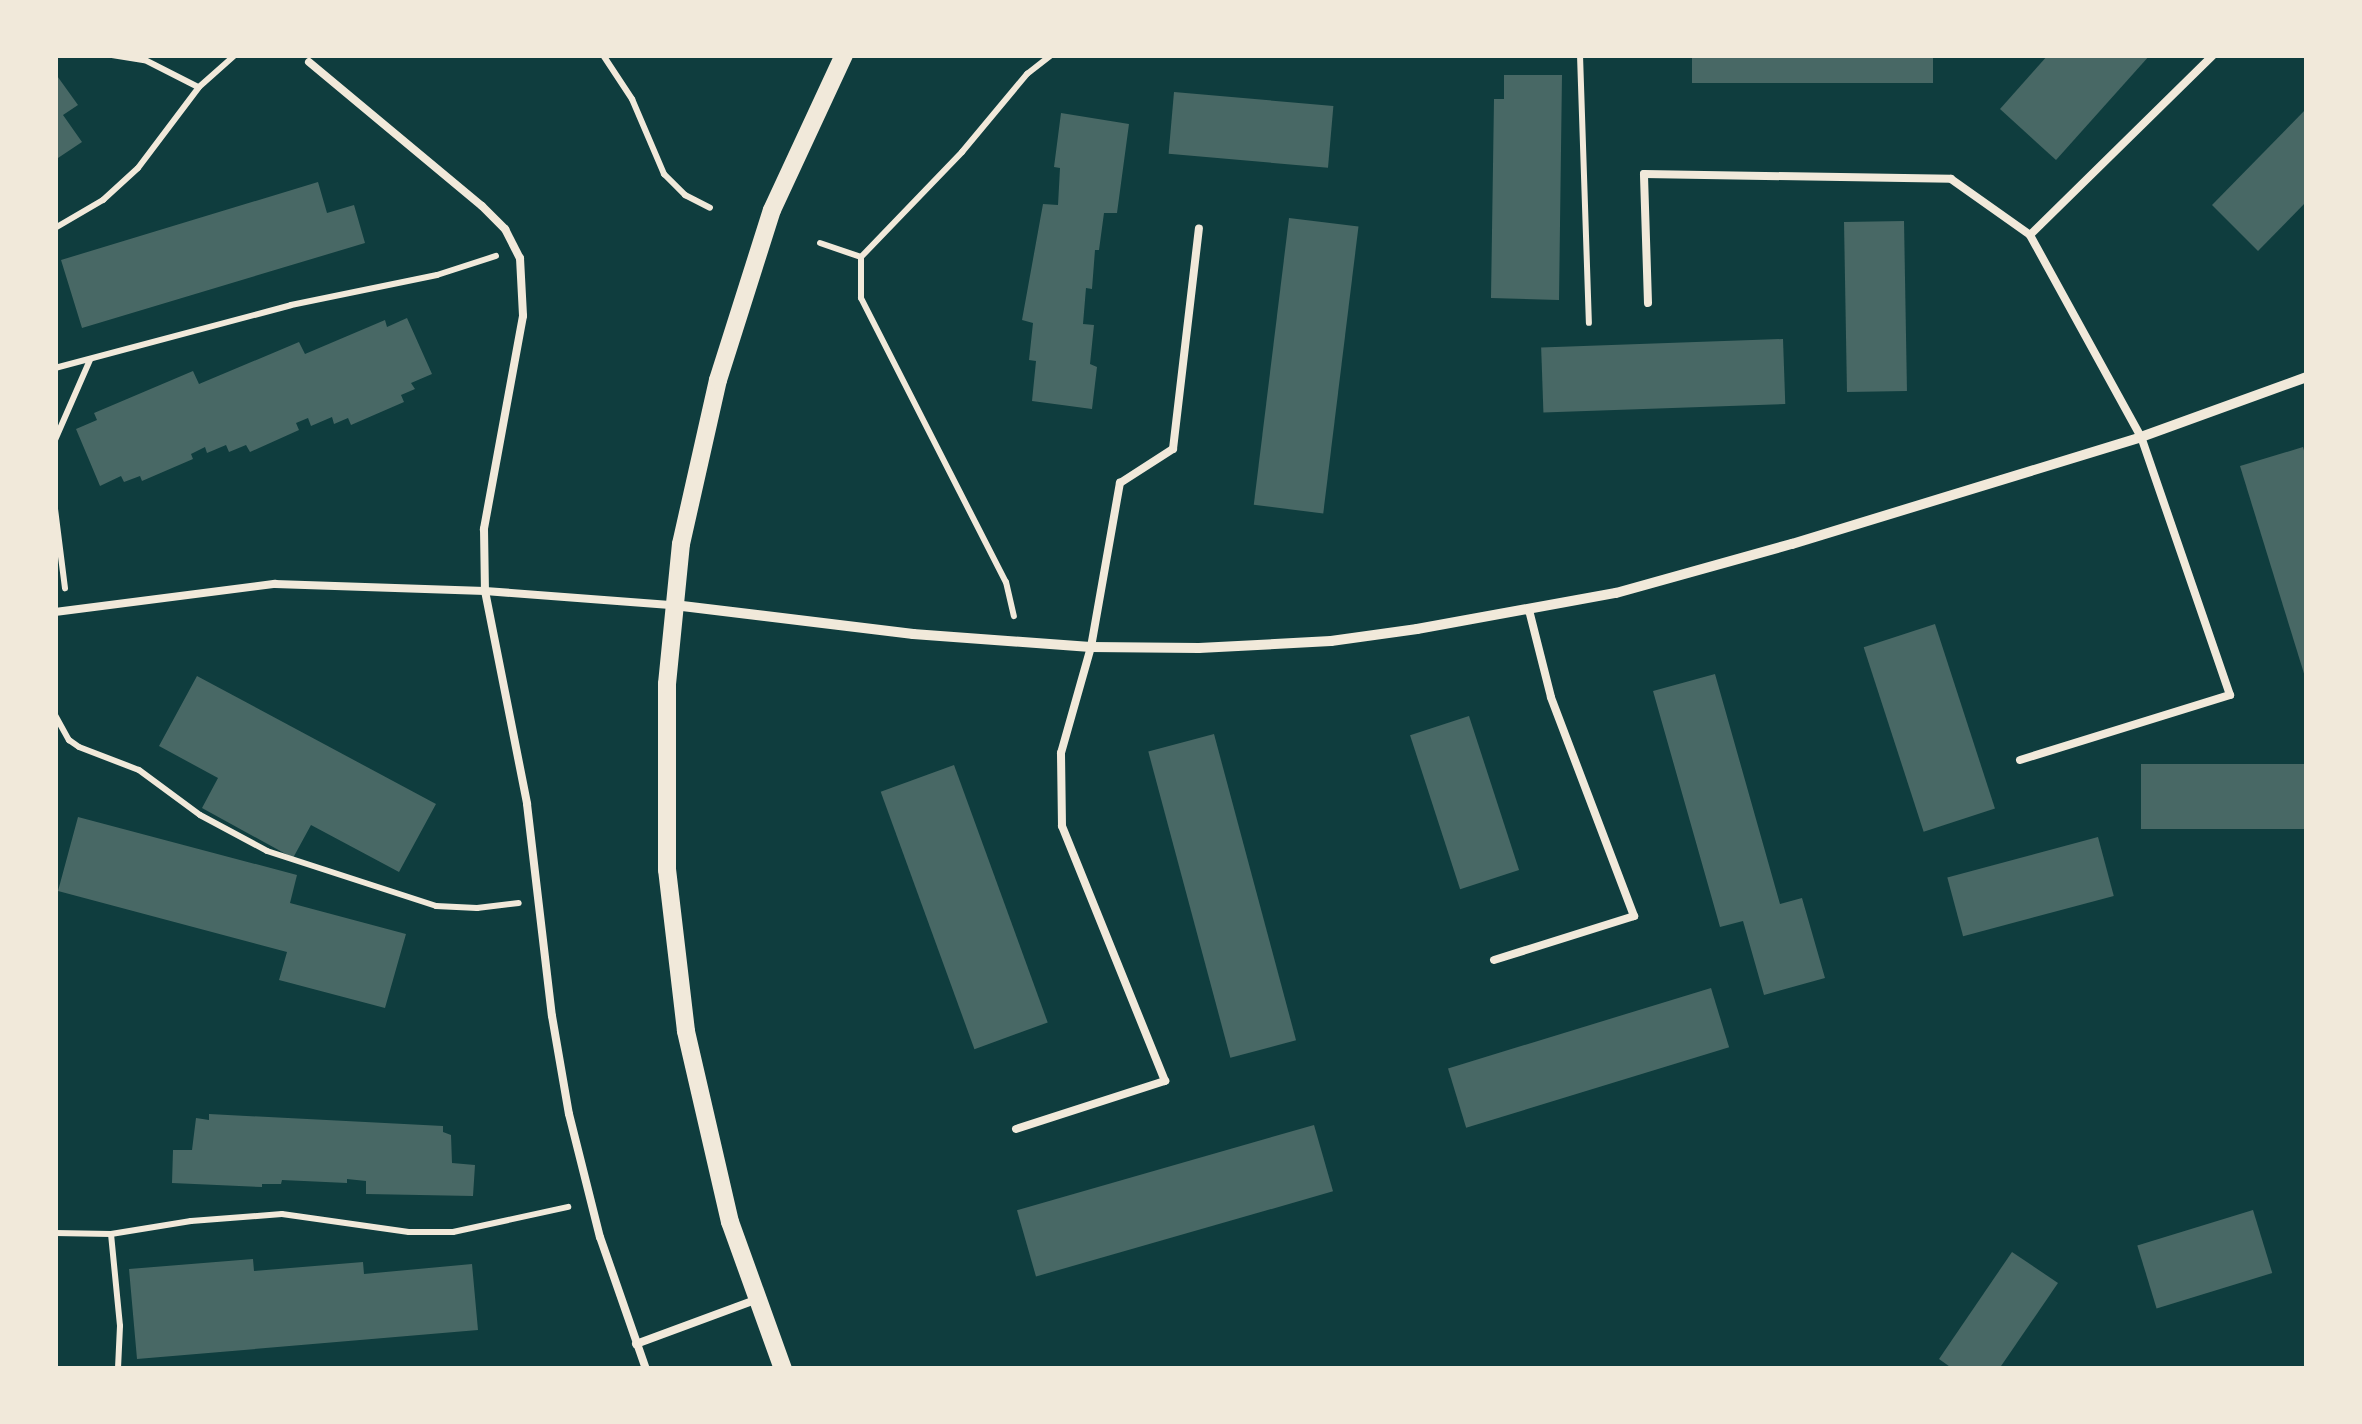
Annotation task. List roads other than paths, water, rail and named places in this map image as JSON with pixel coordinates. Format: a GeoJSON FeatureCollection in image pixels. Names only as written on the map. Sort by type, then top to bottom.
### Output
{"type":"FeatureCollection","features":[{"type":"Feature","properties":{"kind":"street"},"geometry":{"type":"LineString","coordinates":[[783,1369],[755,1300],[712,1154],[677,972],[664,768],[673,605],[700,449],[752,266],[793,158],[844,55]]}},
{"type":"Feature","properties":{"kind":"street"},"geometry":{"type":"LineString","coordinates":[[673,605],[1091,648],[1200,648],[1330,640],[1616,593],[1792,544],[2141,436],[2307,377]]}},
{"type":"Feature","properties":{"kind":"lane"},"geometry":{"type":"LineString","coordinates":[[2030,235],[2213,55]]}},
{"type":"Feature","properties":{"kind":"lane"},"geometry":{"type":"LineString","coordinates":[[309,62],[482,206],[516,249],[525,300],[484,530],[486,591],[525,794],[558,1053],[590,1201],[646,1369]]}},
{"type":"Feature","properties":{"kind":"lane"},"geometry":{"type":"LineString","coordinates":[[1648,303],[1644,174],[1951,180],[2030,235],[2141,436],[2230,695],[2020,760]]}},
{"type":"Feature","properties":{"kind":"lane"},"geometry":{"type":"LineString","coordinates":[[1016,1129],[1165,1081],[1062,826],[1061,753],[1091,648],[1120,483],[1172,449],[1200,229]]}},
{"type":"Feature","properties":{"kind":"lane"},"geometry":{"type":"LineString","coordinates":[[55,612],[275,584],[486,591],[673,605]]}},
{"type":"Feature","properties":{"kind":"lane"},"geometry":{"type":"LineString","coordinates":[[1494,960],[1634,916],[1551,697],[1529,610]]}},
{"type":"Feature","properties":{"kind":"lane"},"geometry":{"type":"LineString","coordinates":[[636,1344],[755,1300]]}}]}
